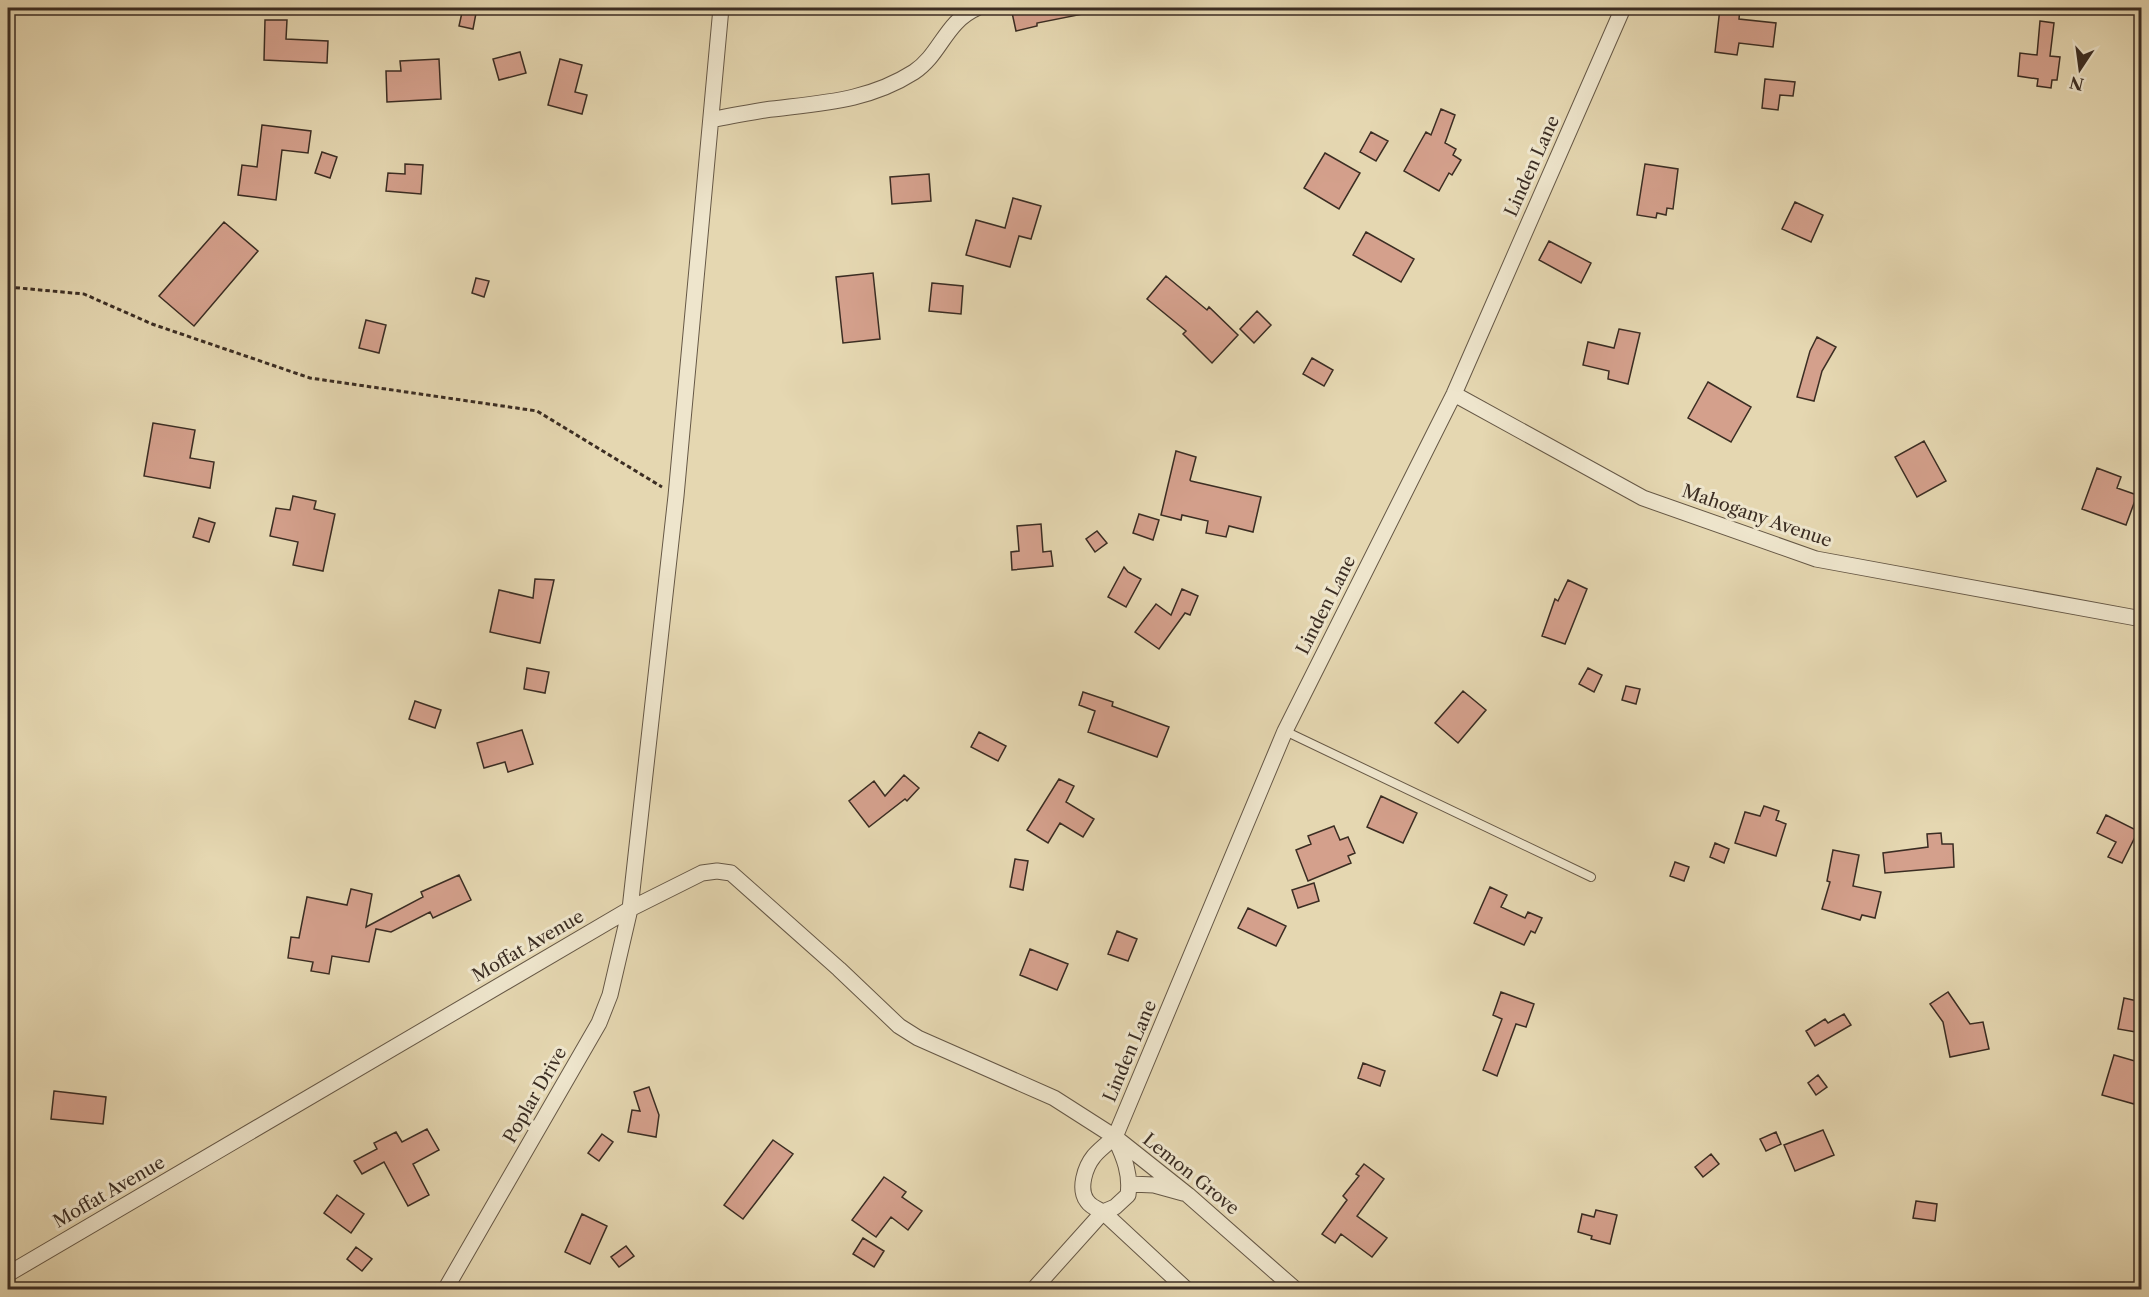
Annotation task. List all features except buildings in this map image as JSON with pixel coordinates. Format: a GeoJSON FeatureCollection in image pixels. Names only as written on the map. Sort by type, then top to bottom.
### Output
{"type":"FeatureCollection","features":[{"type":"Feature","properties":{"kind":"street","name":"Poplar Drive"},"geometry":{"type":"LineString","coordinates":[[445,1290],[599,1023],[610,995],[630,909],[676,496],[721,8]]}},
{"type":"Feature","properties":{"kind":"street"},"geometry":{"type":"LineString","coordinates":[[711,120],[846,100],[888,86],[916,70],[932,55],[950,27],[967,12],[977,8]]}},
{"type":"Feature","properties":{"kind":"street","name":"Linden Lane"},"geometry":{"type":"LineString","coordinates":[[1187,1290],[1103,1212],[1094,1208],[1086,1200],[1083,1191],[1086,1169],[1094,1156],[1115,1137],[1285,731],[1454,394],[1623,8]]}},
{"type":"Feature","properties":{"kind":"street","name":"Mahogany Avenue"},"geometry":{"type":"LineString","coordinates":[[1454,394],[1642,498],[1816,559],[2142,619]]}},
{"type":"Feature","properties":{"kind":"street","name":"Moffat Avenue"},"geometry":{"type":"LineString","coordinates":[[8,1274],[630,909],[702,873],[717,871],[731,873],[899,1026],[918,1038],[1054,1098]]}},
{"type":"Feature","properties":{"kind":"street","name":"Lemon Grove"},"geometry":{"type":"LineString","coordinates":[[1054,1098],[1115,1137],[1188,1194],[1296,1290]]}},
{"type":"Feature","properties":{"kind":"street"},"geometry":{"type":"LineString","coordinates":[[1033,1290],[1103,1212],[1115,1207],[1128,1195],[1130,1184],[1126,1163],[1115,1137]]}},
{"type":"Feature","properties":{"kind":"street"},"geometry":{"type":"LineString","coordinates":[[1130,1184],[1154,1185],[1188,1194]]}},
{"type":"Feature","properties":{"kind":"lane"},"geometry":{"type":"LineString","coordinates":[[1285,731],[1591,877]]}},
{"type":"Feature","properties":{"kind":"path"},"geometry":{"type":"LineString","coordinates":[[8,287],[84,294],[152,324],[310,378],[537,411],[676,496]]}}]}
